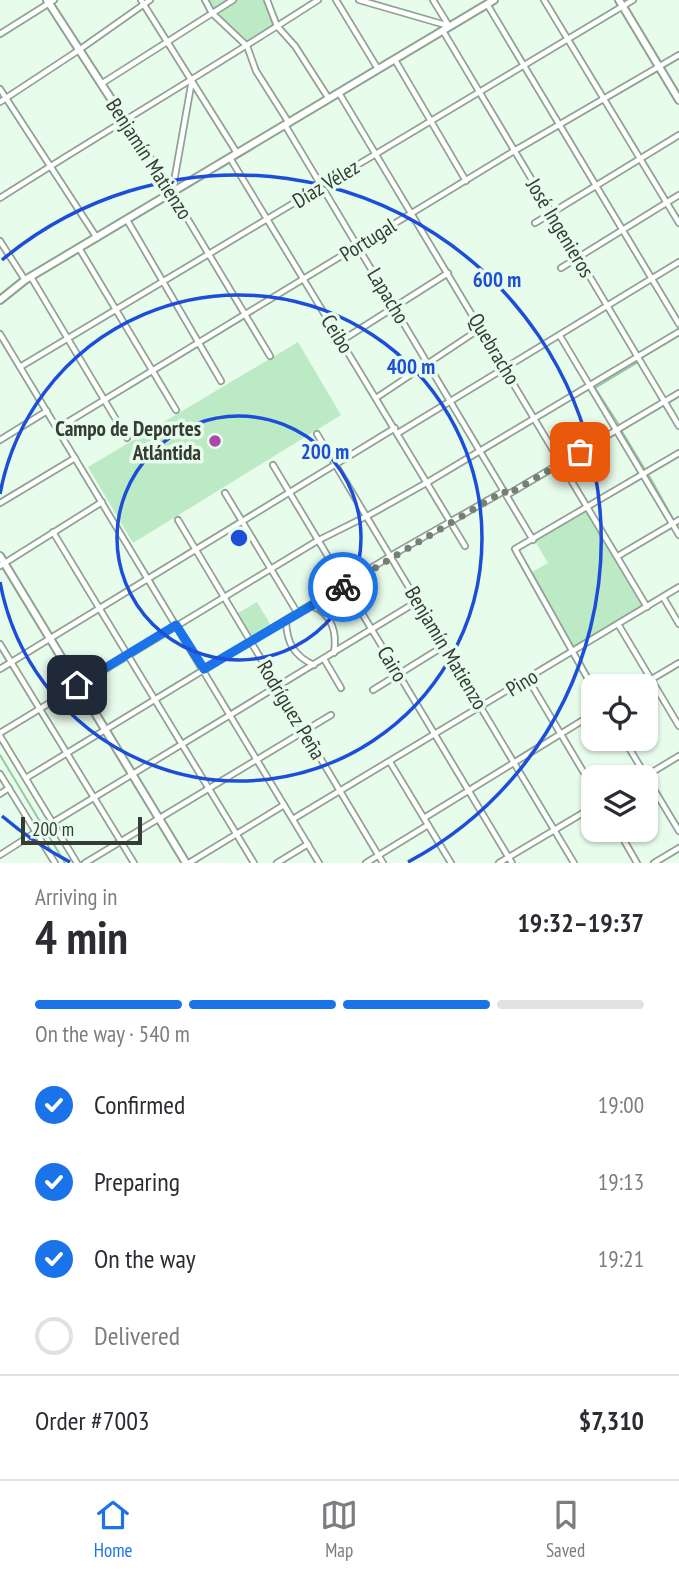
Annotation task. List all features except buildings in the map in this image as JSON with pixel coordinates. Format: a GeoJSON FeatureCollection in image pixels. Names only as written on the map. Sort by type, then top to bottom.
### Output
{"type":"FeatureCollection","features":[{"type":"Feature","properties":{"kind":"street"},"geometry":{"type":"LineString","coordinates":[[0,102],[79,50],[142,2],[150,0]]}},
{"type":"Feature","properties":{"kind":"street"},"geometry":{"type":"LineString","coordinates":[[205,0],[212,13],[247,46]]}},
{"type":"Feature","properties":{"kind":"street"},"geometry":{"type":"LineString","coordinates":[[101,84],[233,0]]}},
{"type":"Feature","properties":{"kind":"street"},"geometry":{"type":"LineString","coordinates":[[267,0],[278,26],[295,46],[329,99]]}},
{"type":"Feature","properties":{"kind":"street"},"geometry":{"type":"LineString","coordinates":[[0,198],[318,0]]}},
{"type":"Feature","properties":{"kind":"street"},"geometry":{"type":"LineString","coordinates":[[336,0],[378,69]]}},
{"type":"Feature","properties":{"kind":"street"},"geometry":{"type":"LineString","coordinates":[[359,0],[450,27]]}},
{"type":"Feature","properties":{"kind":"street"},"geometry":{"type":"LineString","coordinates":[[433,0],[450,27]]}},
{"type":"Feature","properties":{"kind":"street"},"geometry":{"type":"LineString","coordinates":[[544,0],[679,223]]}},
{"type":"Feature","properties":{"kind":"street","name":"Díaz Vélez"},"geometry":{"type":"LineString","coordinates":[[20,367],[568,39],[621,3],[633,0]]}},
{"type":"Feature","properties":{"kind":"street"},"geometry":{"type":"LineString","coordinates":[[0,34],[50,1]]}},
{"type":"Feature","properties":{"kind":"street","name":"Benjamín Matienzo"},"geometry":{"type":"LineString","coordinates":[[50,1],[172,193],[270,356]]}},
{"type":"Feature","properties":{"kind":"street"},"geometry":{"type":"LineString","coordinates":[[142,2],[238,153]]}},
{"type":"Feature","properties":{"kind":"street"},"geometry":{"type":"LineString","coordinates":[[0,300],[28,279],[79,248],[491,2],[523,65],[679,324]]}},
{"type":"Feature","properties":{"kind":"street"},"geometry":{"type":"LineString","coordinates":[[621,3],[679,100]]}},
{"type":"Feature","properties":{"kind":"street","name":"José Ingenieros"},"geometry":{"type":"LineString","coordinates":[[443,31],[679,426]]}},
{"type":"Feature","properties":{"kind":"street","name":"Lapacho"},"geometry":{"type":"LineString","coordinates":[[247,46],[256,71],[533,540]]}},
{"type":"Feature","properties":{"kind":"street","name":"Portugal"},"geometry":{"type":"LineString","coordinates":[[58,428],[514,151],[679,55]]}},
{"type":"Feature","properties":{"kind":"street"},"geometry":{"type":"LineString","coordinates":[[394,60],[466,181]]}},
{"type":"Feature","properties":{"kind":"street"},"geometry":{"type":"LineString","coordinates":[[172,193],[192,79]]}},
{"type":"Feature","properties":{"kind":"street"},"geometry":{"type":"LineString","coordinates":[[0,89],[97,238]]}},
{"type":"Feature","properties":{"kind":"street","name":"Quebracho"},"geometry":{"type":"LineString","coordinates":[[339,93],[535,417],[646,607]]}},
{"type":"Feature","properties":{"kind":"street"},"geometry":{"type":"LineString","coordinates":[[535,223],[679,135]]}},
{"type":"Feature","properties":{"kind":"street","name":"Ceibo"},"geometry":{"type":"LineString","coordinates":[[230,158],[465,546]]}},
{"type":"Feature","properties":{"kind":"street"},"geometry":{"type":"LineString","coordinates":[[561,268],[679,195]]}},
{"type":"Feature","properties":{"kind":"street"},"geometry":{"type":"LineString","coordinates":[[127,220],[221,381]]}},
{"type":"Feature","properties":{"kind":"street"},"geometry":{"type":"LineString","coordinates":[[0,241],[68,338],[127,438]]}},
{"type":"Feature","properties":{"kind":"street"},"geometry":{"type":"LineString","coordinates":[[79,248],[176,411]]}},
{"type":"Feature","properties":{"kind":"street"},"geometry":{"type":"LineString","coordinates":[[0,669],[289,492],[560,336],[679,262]]}},
{"type":"Feature","properties":{"kind":"street"},"geometry":{"type":"LineString","coordinates":[[341,341],[448,273]]}},
{"type":"Feature","properties":{"kind":"street"},"geometry":{"type":"LineString","coordinates":[[376,398],[481,328]]}},
{"type":"Feature","properties":{"kind":"street"},"geometry":{"type":"LineString","coordinates":[[77,863],[0,734],[224,596],[317,541],[428,482],[679,332]]}},
{"type":"Feature","properties":{"kind":"street"},"geometry":{"type":"LineString","coordinates":[[0,334],[319,863]]}},
{"type":"Feature","properties":{"kind":"street"},"geometry":{"type":"LineString","coordinates":[[560,336],[679,535]]}},
{"type":"Feature","properties":{"kind":"street"},"geometry":{"type":"LineString","coordinates":[[26,778],[450,521],[562,463],[679,393]]}},
{"type":"Feature","properties":{"kind":"street"},"geometry":{"type":"LineString","coordinates":[[0,440],[47,411]]}},
{"type":"Feature","properties":{"kind":"street","name":"Benjamín Matienzo"},"geometry":{"type":"LineString","coordinates":[[317,434],[574,863]]}},
{"type":"Feature","properties":{"kind":"street"},"geometry":{"type":"LineString","coordinates":[[585,674],[515,549],[679,453]]}},
{"type":"Feature","properties":{"kind":"street"},"geometry":{"type":"LineString","coordinates":[[0,503],[75,458]]}},
{"type":"Feature","properties":{"kind":"street","name":"Cairo"},"geometry":{"type":"LineString","coordinates":[[273,465],[510,860]]}},
{"type":"Feature","properties":{"kind":"street"},"geometry":{"type":"LineString","coordinates":[[225,493],[298,614]]}},
{"type":"Feature","properties":{"kind":"street"},"geometry":{"type":"LineString","coordinates":[[2,564],[102,502]]}},
{"type":"Feature","properties":{"kind":"street","name":"Rodríguez Peña"},"geometry":{"type":"LineString","coordinates":[[178,520],[383,863]]}},
{"type":"Feature","properties":{"kind":"street"},"geometry":{"type":"LineString","coordinates":[[618,556],[679,520]]}},
{"type":"Feature","properties":{"kind":"street"},"geometry":{"type":"LineString","coordinates":[[53,533],[254,863]]}},
{"type":"Feature","properties":{"kind":"street"},"geometry":{"type":"LineString","coordinates":[[0,556],[2,564],[188,863],[285,805]]}},
{"type":"Feature","properties":{"kind":"street","name":"Pino"},"geometry":{"type":"LineString","coordinates":[[293,819],[679,587]]}},
{"type":"Feature","properties":{"kind":"street"},"geometry":{"type":"LineString","coordinates":[[663,597],[679,624]]}},
{"type":"Feature","properties":{"kind":"street"},"geometry":{"type":"LineString","coordinates":[[52,823],[418,601]]}},
{"type":"Feature","properties":{"kind":"street"},"geometry":{"type":"LineString","coordinates":[[311,606],[323,613],[335,631],[334,653]]}},
{"type":"Feature","properties":{"kind":"street"},"geometry":{"type":"LineString","coordinates":[[286,621],[291,647],[300,658],[314,665]]}},
{"type":"Feature","properties":{"kind":"street"},"geometry":{"type":"LineString","coordinates":[[618,624],[648,674]]}},
{"type":"Feature","properties":{"kind":"street"},"geometry":{"type":"LineString","coordinates":[[0,644],[134,863]]}},
{"type":"Feature","properties":{"kind":"street"},"geometry":{"type":"LineString","coordinates":[[373,690],[444,646]]}},
{"type":"Feature","properties":{"kind":"street"},"geometry":{"type":"LineString","coordinates":[[324,659],[341,688]]}},
{"type":"Feature","properties":{"kind":"street"},"geometry":{"type":"LineString","coordinates":[[658,675],[679,663]]}},
{"type":"Feature","properties":{"kind":"street"},"geometry":{"type":"LineString","coordinates":[[528,680],[581,768]]}},
{"type":"Feature","properties":{"kind":"street"},"geometry":{"type":"LineString","coordinates":[[658,691],[679,726]]}},
{"type":"Feature","properties":{"kind":"street"},"geometry":{"type":"LineString","coordinates":[[85,863],[331,715]]}},
{"type":"Feature","properties":{"kind":"street"},"geometry":{"type":"LineString","coordinates":[[424,818],[581,722]]}},
{"type":"Feature","properties":{"kind":"street"},"geometry":{"type":"LineString","coordinates":[[658,768],[679,756]]}},
{"type":"Feature","properties":{"kind":"street"},"geometry":{"type":"LineString","coordinates":[[390,762],[451,863]]}},
{"type":"Feature","properties":{"kind":"street"},"geometry":{"type":"LineString","coordinates":[[0,774],[55,863]]}},
{"type":"Feature","properties":{"kind":"street"},"geometry":{"type":"LineString","coordinates":[[0,794],[9,788]]}},
{"type":"Feature","properties":{"kind":"street"},"geometry":{"type":"LineString","coordinates":[[658,797],[679,831]]}},
{"type":"Feature","properties":{"kind":"street"},"geometry":{"type":"LineString","coordinates":[[499,863],[510,860],[581,814]]}},
{"type":"Feature","properties":{"kind":"street"},"geometry":{"type":"LineString","coordinates":[[366,863],[428,825]]}},
{"type":"Feature","properties":{"kind":"street"},"geometry":{"type":"LineString","coordinates":[[0,855],[36,832]]}},
{"type":"Feature","properties":{"kind":"street"},"geometry":{"type":"LineString","coordinates":[[625,842],[638,863]]}},
{"type":"Feature","properties":{"kind":"street"},"geometry":{"type":"LineString","coordinates":[[277,863],[308,844]]}},
{"type":"Feature","properties":{"kind":"street"},"geometry":{"type":"LineString","coordinates":[[654,863],[679,848]]}},
{"type":"Feature","properties":{"kind":"green space"},"geometry":{"type":"Polygon","coordinates":[[[205,0],[267,0],[277,26],[247,46],[213,13],[205,0]]]}},
{"type":"Feature","properties":{"kind":"green space","name":"Campo de Deportes Atlántida"},"geometry":{"type":"Polygon","coordinates":[[[298,342],[341,415],[133,543],[88,467],[298,342]]]}},
{"type":"Feature","properties":{"kind":"green space"},"geometry":{"type":"Polygon","coordinates":[[[586,512],[644,605],[575,648],[532,572],[548,563],[535,541],[586,512]]]}},
{"type":"Feature","properties":{"kind":"green space"},"geometry":{"type":"Polygon","coordinates":[[[257,602],[272,627],[253,638],[238,613],[257,602]]]}},
{"type":"Feature","properties":{"kind":"waterway"},"geometry":{"type":"LineString","coordinates":[[619,425],[595,388],[638,362]]}},
{"type":"Feature","properties":{"kind":"waterway"},"geometry":{"type":"LineString","coordinates":[[621,430],[644,468]]}},
{"type":"Feature","properties":{"kind":"waterway"},"geometry":{"type":"LineString","coordinates":[[648,474],[672,517]]}},
{"type":"Feature","properties":{"kind":"waterway"},"geometry":{"type":"LineString","coordinates":[[0,755],[65,863]]}},
{"type":"Feature","properties":{"kind":"way so far"},"geometry":{"type":"LineString","coordinates":[[343,587],[399,551],[504,491],[507,495],[580,452]]}},
{"type":"Feature","properties":{"kind":"place","name":"Campo de Deportes Atlántida"},"geometry":{"type":"Point","coordinates":[215,441]}},
{"type":"Feature","properties":{"kind":"route"},"geometry":{"type":"LineString","coordinates":[[77,685],[176,625],[204,669],[343,587]]}}]}
